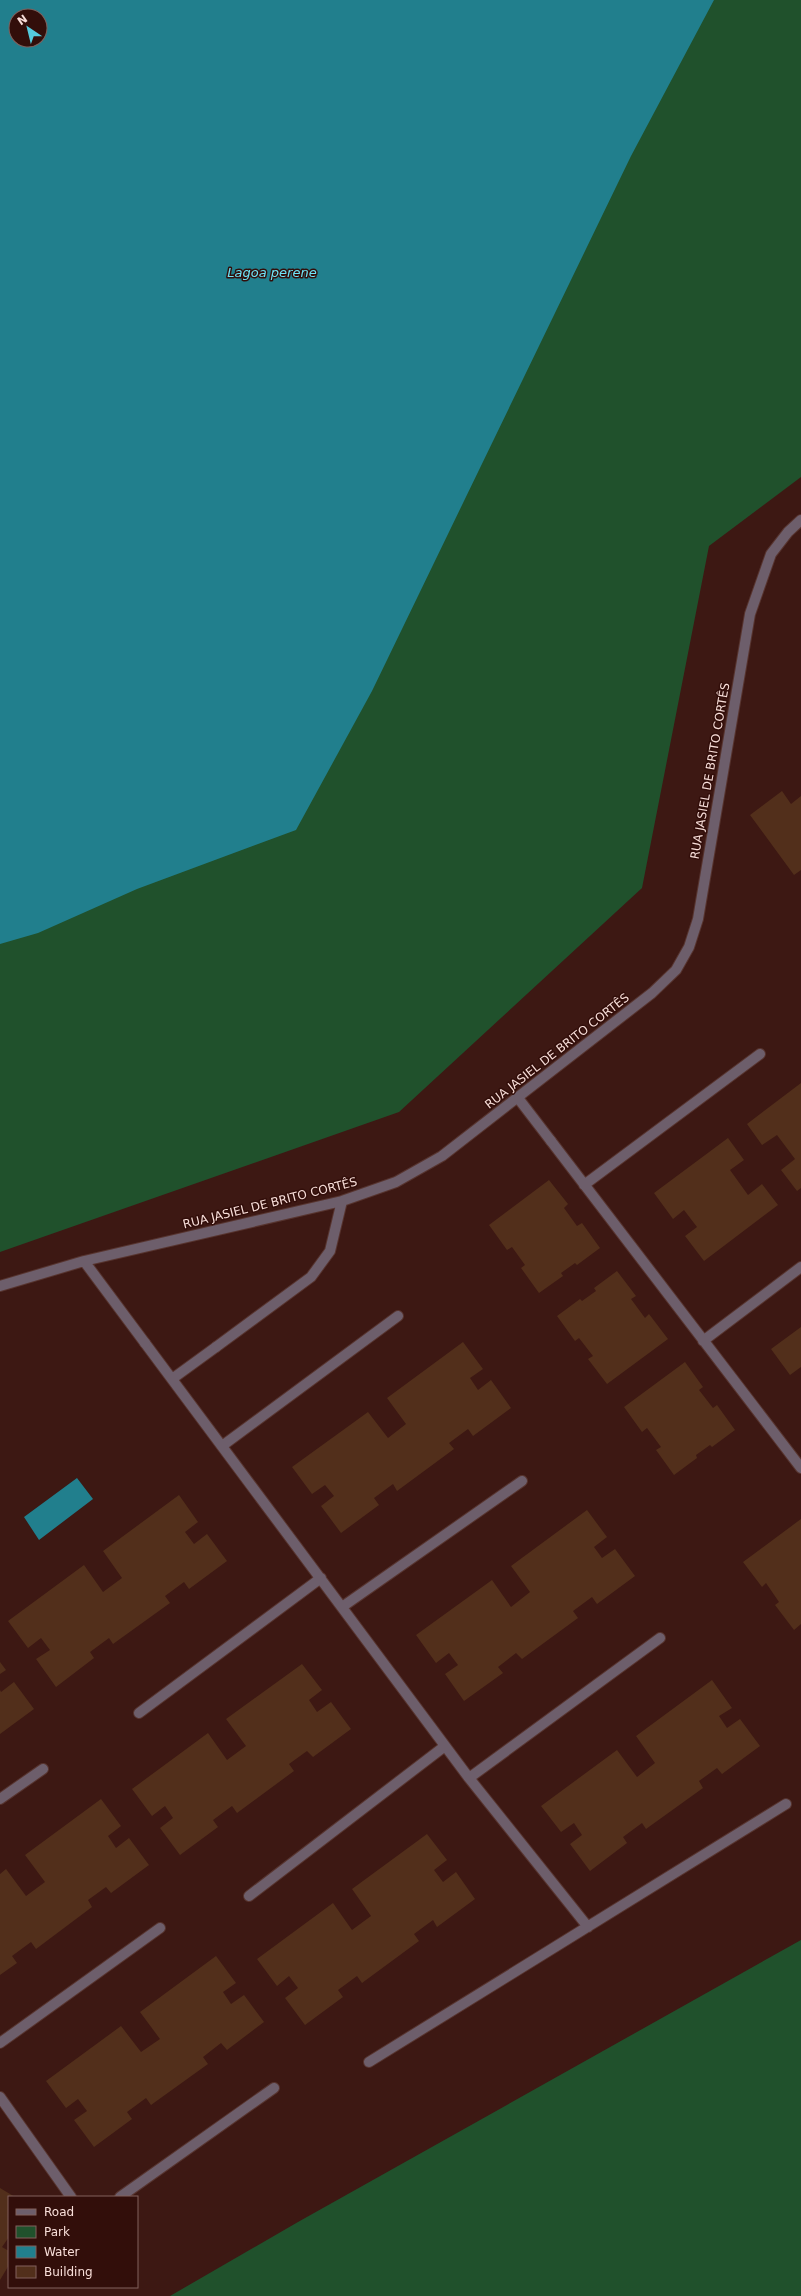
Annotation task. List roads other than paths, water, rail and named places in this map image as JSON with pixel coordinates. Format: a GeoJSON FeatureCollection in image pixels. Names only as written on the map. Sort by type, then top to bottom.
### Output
{"type":"FeatureCollection","features":[{"type":"Feature","properties":{"kind":"street","name":"RUA JASIEL DE BRITO CORTÊS"},"geometry":{"type":"LineString","coordinates":[[0,1286],[84,1261],[342,1201],[396,1182],[442,1156],[652,993],[676,970],[689,947],[698,919],[750,614],[771,554],[788,532],[801,520]]}},
{"type":"Feature","properties":{"kind":"street"},"geometry":{"type":"LineString","coordinates":[[584,1185],[760,1054]]}},
{"type":"Feature","properties":{"kind":"street"},"geometry":{"type":"LineString","coordinates":[[518,1098],[801,1468]]}},
{"type":"Feature","properties":{"kind":"street"},"geometry":{"type":"LineString","coordinates":[[172,1379],[311,1277],[330,1251],[342,1201]]}},
{"type":"Feature","properties":{"kind":"street"},"geometry":{"type":"LineString","coordinates":[[84,1261],[469,1778],[588,1927]]}},
{"type":"Feature","properties":{"kind":"street"},"geometry":{"type":"LineString","coordinates":[[703,1341],[801,1267]]}},
{"type":"Feature","properties":{"kind":"street"},"geometry":{"type":"LineString","coordinates":[[222,1446],[398,1316]]}},
{"type":"Feature","properties":{"kind":"street"},"geometry":{"type":"LineString","coordinates":[[342,1607],[522,1481]]}},
{"type":"Feature","properties":{"kind":"street"},"geometry":{"type":"LineString","coordinates":[[139,1712],[321,1578]]}},
{"type":"Feature","properties":{"kind":"street"},"geometry":{"type":"LineString","coordinates":[[469,1778],[660,1638]]}},
{"type":"Feature","properties":{"kind":"street"},"geometry":{"type":"LineString","coordinates":[[249,1896],[445,1746]]}},
{"type":"Feature","properties":{"kind":"street"},"geometry":{"type":"LineString","coordinates":[[0,1799],[43,1769]]}},
{"type":"Feature","properties":{"kind":"street"},"geometry":{"type":"LineString","coordinates":[[368,2062],[786,1804]]}},
{"type":"Feature","properties":{"kind":"street"},"geometry":{"type":"LineString","coordinates":[[0,2042],[160,1928]]}},
{"type":"Feature","properties":{"kind":"street"},"geometry":{"type":"LineString","coordinates":[[121,2196],[274,2088]]}},
{"type":"Feature","properties":{"kind":"street"},"geometry":{"type":"LineString","coordinates":[[0,2097],[70,2196]]}},
{"type":"Feature","properties":{"kind":"water","name":"Lagoa perene"},"geometry":{"type":"Polygon","coordinates":[[[0,0],[714,0],[631,156],[372,691],[296,830],[137,889],[38,933],[0,944],[0,0]]]}},
{"type":"Feature","properties":{"kind":"water"},"geometry":{"type":"Polygon","coordinates":[[[77,1478],[93,1499],[39,1540],[24,1517],[77,1478]]]}}]}
